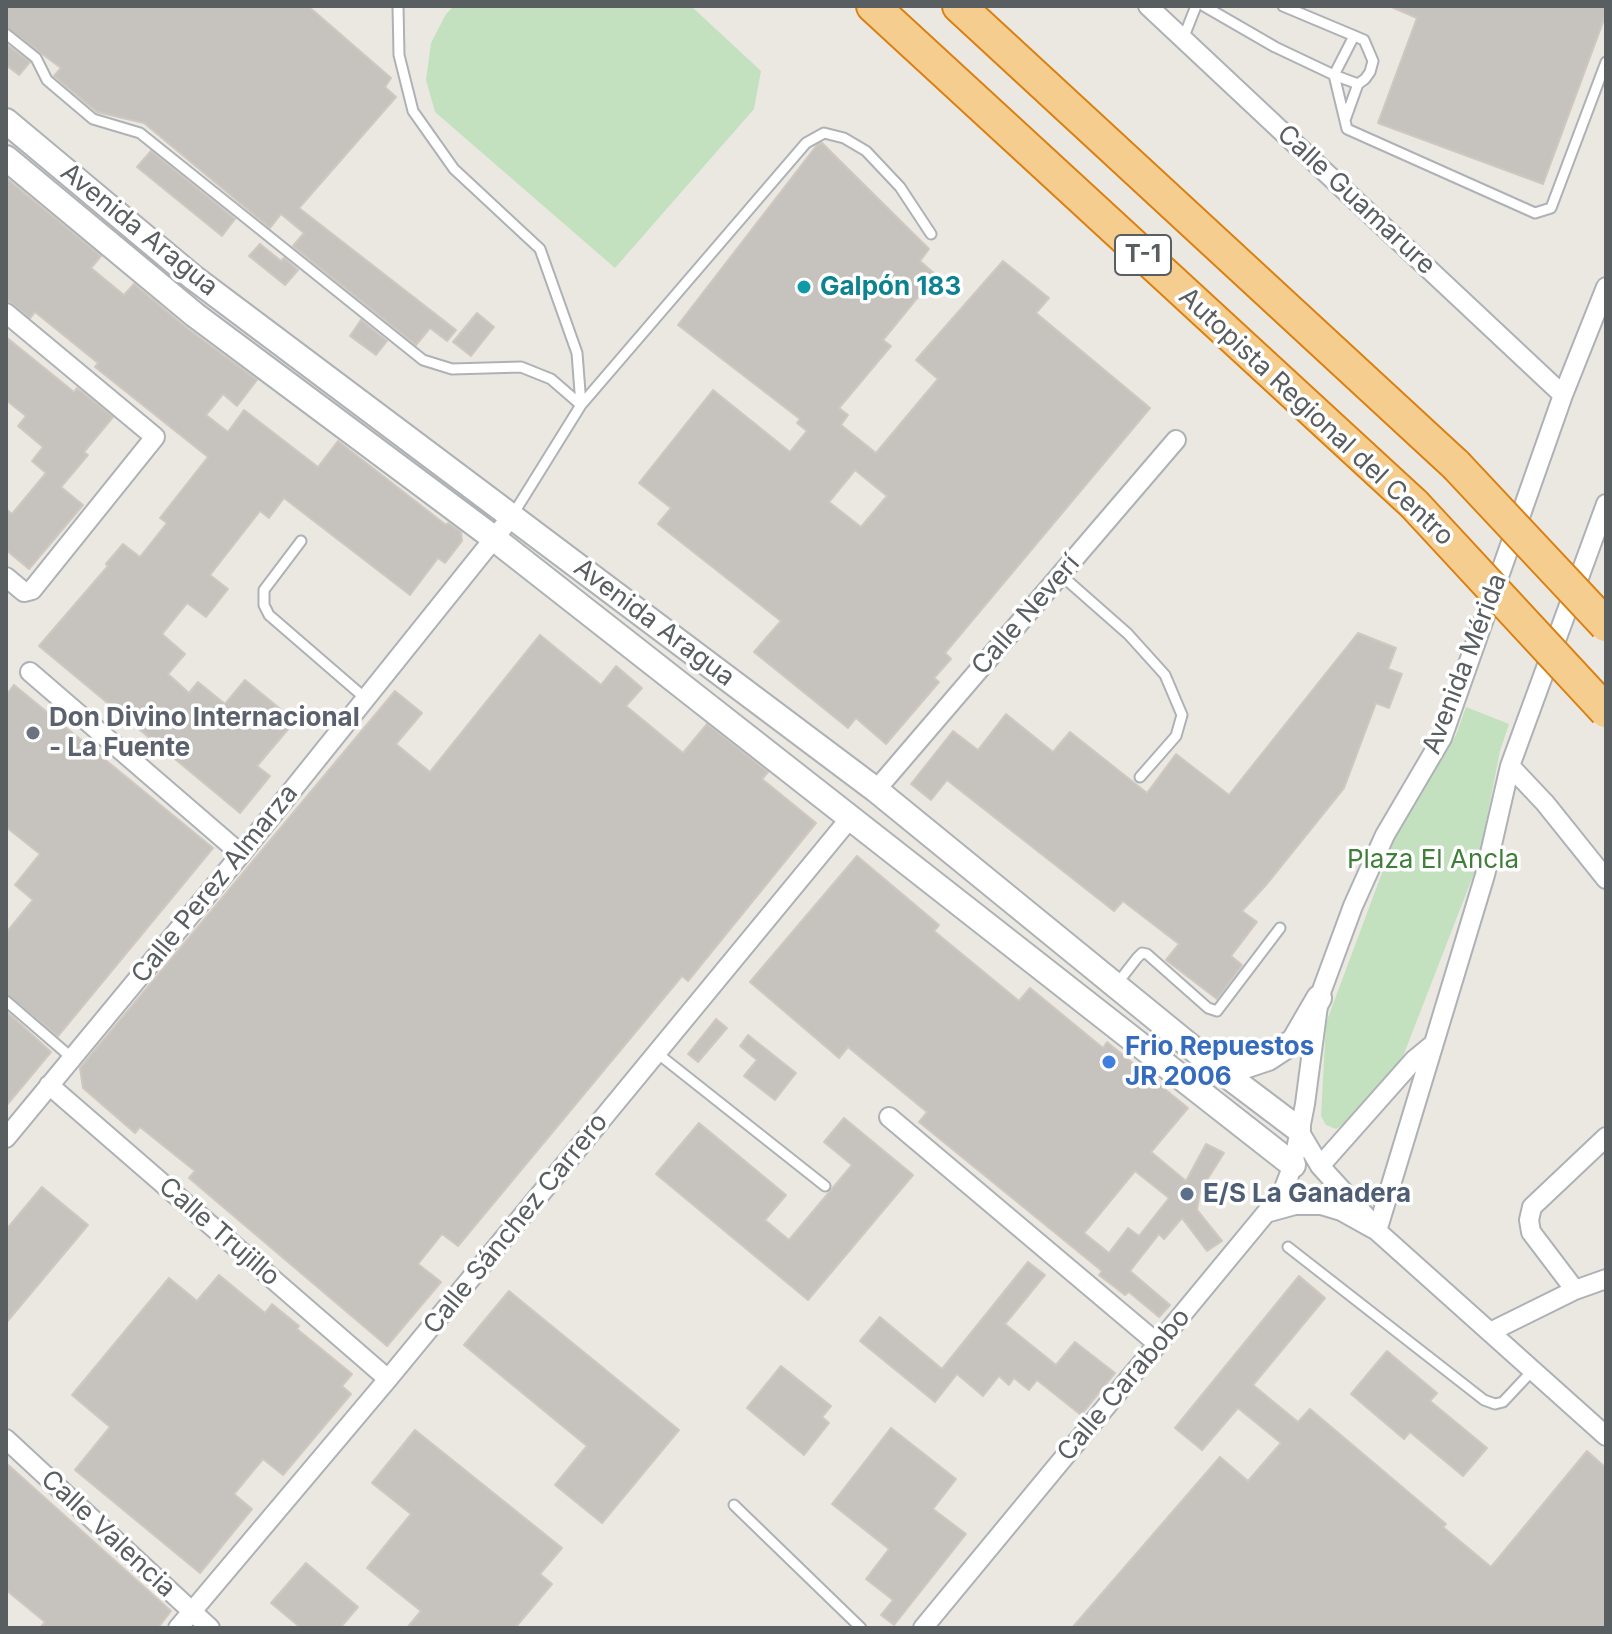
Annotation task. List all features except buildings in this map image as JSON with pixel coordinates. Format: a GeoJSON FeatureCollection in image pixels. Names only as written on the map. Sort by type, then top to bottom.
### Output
{"type":"FeatureCollection","features":[{"type":"Feature","properties":{"kind":"highway","name":"Autopista Regional del Centro"},"geometry":{"type":"LineString","coordinates":[[873,6],[1414,504],[1606,711]]}},
{"type":"Feature","properties":{"kind":"highway","name":"T-1"},"geometry":{"type":"LineString","coordinates":[[959,6],[1456,465],[1606,625]]}},
{"type":"Feature","properties":{"kind":"street","name":"Calle Guamarure"},"geometry":{"type":"LineString","coordinates":[[1148,6],[1563,395]]}},
{"type":"Feature","properties":{"kind":"street","name":"Avenida Aragua"},"geometry":{"type":"LineString","coordinates":[[6,121],[194,278],[876,790],[1212,1064],[1298,1129]]}},
{"type":"Feature","properties":{"kind":"street","name":"Avenida Aragua"},"geometry":{"type":"LineString","coordinates":[[6,158],[195,315],[495,539],[1293,1165]]}},
{"type":"Feature","properties":{"kind":"street","name":"Avenida Mérida"},"geometry":{"type":"LineString","coordinates":[[1298,1129],[1305,1104],[1319,998],[1353,906],[1385,835],[1442,738],[1563,395],[1606,287]]}},
{"type":"Feature","properties":{"kind":"street"},"geometry":{"type":"LineString","coordinates":[[6,313],[154,434],[32,590],[24,592],[6,577]]}},
{"type":"Feature","properties":{"kind":"street","name":"Calle Neverí"},"geometry":{"type":"LineString","coordinates":[[876,790],[1176,440]]}},
{"type":"Feature","properties":{"kind":"street"},"geometry":{"type":"LineString","coordinates":[[1377,1231],[1485,875],[1510,766],[1606,504]]}},
{"type":"Feature","properties":{"kind":"street","name":"Calle Perez Almarza"},"geometry":{"type":"LineString","coordinates":[[6,1138],[241,854],[512,516]]}},
{"type":"Feature","properties":{"kind":"street"},"geometry":{"type":"LineString","coordinates":[[30,672],[241,854]]}},
{"type":"Feature","properties":{"kind":"street"},"geometry":{"type":"LineString","coordinates":[[1510,766],[1545,803],[1606,879]]}},
{"type":"Feature","properties":{"kind":"street","name":"Calle Sánchez Carrero"},"geometry":{"type":"LineString","coordinates":[[178,1628],[388,1379],[851,817]]}},
{"type":"Feature","properties":{"kind":"street"},"geometry":{"type":"LineString","coordinates":[[1212,1064],[1241,1067],[1268,1058],[1294,1041],[1319,998]]}},
{"type":"Feature","properties":{"kind":"street"},"geometry":{"type":"LineString","coordinates":[[1320,1166],[1414,1060],[1431,1046]]}},
{"type":"Feature","properties":{"kind":"street","name":"Calle Trujillo"},"geometry":{"type":"LineString","coordinates":[[49,1085],[388,1379]]}},
{"type":"Feature","properties":{"kind":"street"},"geometry":{"type":"LineString","coordinates":[[889,1117],[1158,1344]]}},
{"type":"Feature","properties":{"kind":"street"},"geometry":{"type":"LineString","coordinates":[[1298,1129],[1320,1166],[1368,1216],[1377,1231]]}},
{"type":"Feature","properties":{"kind":"street","name":"Calle Carabobo"},"geometry":{"type":"LineString","coordinates":[[923,1628],[1266,1213],[1284,1188],[1293,1165],[1298,1129]]}},
{"type":"Feature","properties":{"kind":"street"},"geometry":{"type":"LineString","coordinates":[[1575,1290],[1531,1232],[1529,1220],[1532,1207],[1606,1137]]}},
{"type":"Feature","properties":{"kind":"street"},"geometry":{"type":"LineString","coordinates":[[1293,1165],[1320,1166]]}},
{"type":"Feature","properties":{"kind":"street"},"geometry":{"type":"LineString","coordinates":[[1266,1213],[1295,1205],[1321,1205],[1341,1211],[1377,1231],[1606,1436]]}},
{"type":"Feature","properties":{"kind":"street"},"geometry":{"type":"LineString","coordinates":[[1490,1332],[1575,1290],[1602,1285]]}},
{"type":"Feature","properties":{"kind":"street","name":"Calle Valencia"},"geometry":{"type":"LineString","coordinates":[[6,1439],[210,1628]]}},
{"type":"Feature","properties":{"kind":"lane"},"geometry":{"type":"LineString","coordinates":[[398,6],[399,55],[413,111],[454,169],[540,249],[577,353],[581,405]]}},
{"type":"Feature","properties":{"kind":"lane"},"geometry":{"type":"LineString","coordinates":[[1183,39],[1196,6]]}},
{"type":"Feature","properties":{"kind":"lane"},"geometry":{"type":"LineString","coordinates":[[1204,6],[1275,47],[1358,84]]}},
{"type":"Feature","properties":{"kind":"lane"},"geometry":{"type":"LineString","coordinates":[[1283,6],[1364,40],[1373,61],[1370,72],[1358,84],[1344,123]]}},
{"type":"Feature","properties":{"kind":"lane"},"geometry":{"type":"LineString","coordinates":[[6,34],[36,58],[47,80],[93,119],[140,133],[423,360],[452,369],[521,367],[551,379],[581,405]]}},
{"type":"Feature","properties":{"kind":"lane"},"geometry":{"type":"LineString","coordinates":[[1354,36],[1334,75],[1344,123],[1353,134],[1535,213],[1551,208],[1606,62]]}},
{"type":"Feature","properties":{"kind":"lane"},"geometry":{"type":"LineString","coordinates":[[512,516],[581,405],[806,143],[824,133],[844,138],[866,151],[900,187],[931,234]]}},
{"type":"Feature","properties":{"kind":"lane"},"geometry":{"type":"LineString","coordinates":[[301,541],[264,590],[264,605],[269,615],[365,698]]}},
{"type":"Feature","properties":{"kind":"lane"},"geometry":{"type":"LineString","coordinates":[[1061,575],[1128,634],[1165,675],[1182,715],[1176,736],[1140,777]]}},
{"type":"Feature","properties":{"kind":"lane"},"geometry":{"type":"LineString","coordinates":[[1116,985],[1142,953],[1147,954],[1208,1008],[1217,1011],[1280,928]]}},
{"type":"Feature","properties":{"kind":"lane"},"geometry":{"type":"LineString","coordinates":[[6,1001],[72,1058]]}},
{"type":"Feature","properties":{"kind":"lane"},"geometry":{"type":"LineString","coordinates":[[657,1053],[825,1186]]}},
{"type":"Feature","properties":{"kind":"lane"},"geometry":{"type":"LineString","coordinates":[[1288,1247],[1484,1400],[1495,1404],[1503,1402],[1533,1370]]}},
{"type":"Feature","properties":{"kind":"lane"},"geometry":{"type":"LineString","coordinates":[[734,1505],[861,1628]]}},
{"type":"Feature","properties":{"kind":"green space"},"geometry":{"type":"Polygon","coordinates":[[[454,6],[691,6],[761,71],[754,109],[615,268],[435,112],[426,80],[431,43],[446,14],[454,6]]]}},
{"type":"Feature","properties":{"kind":"green space","name":"Plaza El Ancla"},"geometry":{"type":"Polygon","coordinates":[[[1466,707],[1509,724],[1500,751],[1478,863],[1402,1059],[1345,1123],[1336,1129],[1326,1125],[1321,1116],[1326,1023],[1398,830],[1456,735],[1466,707]]]}},
{"type":"Feature","properties":{"kind":"place","name":"Galpón 183"},"geometry":{"type":"Point","coordinates":[804,287]}},
{"type":"Feature","properties":{"kind":"place","name":"Don Divino Internacional - La Fuente"},"geometry":{"type":"Point","coordinates":[33,733]}},
{"type":"Feature","properties":{"kind":"place","name":"Frio Repuestos JR 2006"},"geometry":{"type":"Point","coordinates":[1109,1062]}},
{"type":"Feature","properties":{"kind":"place","name":"E/S La Ganadera"},"geometry":{"type":"Point","coordinates":[1187,1194]}}]}
